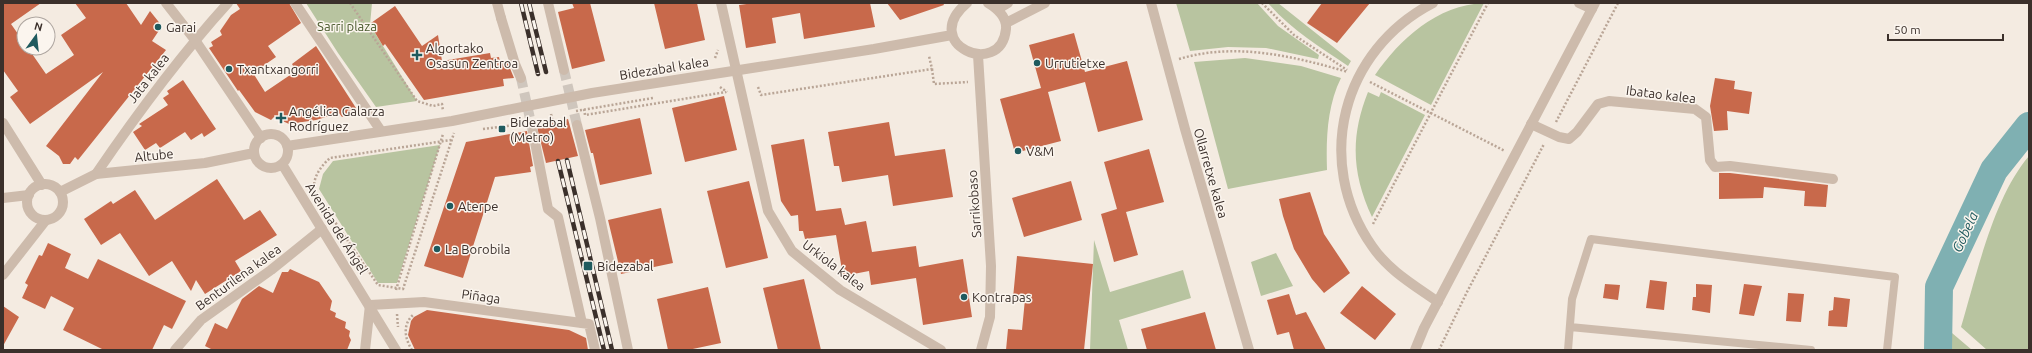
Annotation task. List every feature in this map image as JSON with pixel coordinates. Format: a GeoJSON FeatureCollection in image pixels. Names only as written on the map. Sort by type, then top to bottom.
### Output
{"type":"FeatureCollection","features":[{"type":"Feature","properties":{"kind":"street"},"geometry":{"type":"LineString","coordinates":[[166,3],[195,40],[261,138]]}},
{"type":"Feature","properties":{"kind":"street","name":"Jata kalea"},"geometry":{"type":"LineString","coordinates":[[96,174],[140,109],[195,40],[228,3]]}},
{"type":"Feature","properties":{"kind":"street"},"geometry":{"type":"LineString","coordinates":[[287,146],[381,131],[295,3]]}},
{"type":"Feature","properties":{"kind":"street"},"geometry":{"type":"LineString","coordinates":[[497,3],[521,78]]}},
{"type":"Feature","properties":{"kind":"street"},"geometry":{"type":"LineString","coordinates":[[548,3],[564,70]]}},
{"type":"Feature","properties":{"kind":"street","name":"Urkiola kalea"},"geometry":{"type":"LineString","coordinates":[[721,3],[768,211],[792,251],[840,290],[941,350]]}},
{"type":"Feature","properties":{"kind":"street"},"geometry":{"type":"LineString","coordinates":[[967,3],[960,9],[952,21],[952,35],[955,42],[972,54],[978,55],[996,49],[1005,35],[1006,23],[998,9],[988,3]]}},
{"type":"Feature","properties":{"kind":"street"},"geometry":{"type":"LineString","coordinates":[[998,9],[1008,3]]}},
{"type":"Feature","properties":{"kind":"street"},"geometry":{"type":"LineString","coordinates":[[1006,23],[1045,3]]}},
{"type":"Feature","properties":{"kind":"street","name":"Ollarretxe kalea"},"geometry":{"type":"LineString","coordinates":[[1151,3],[1249,350]]}},
{"type":"Feature","properties":{"kind":"street"},"geometry":{"type":"LineString","coordinates":[[1433,3],[1406,19],[1391,32],[1367,61],[1356,82],[1346,108],[1341,134],[1341,154],[1346,193],[1353,212],[1372,246],[1399,275],[1438,302]]}},
{"type":"Feature","properties":{"kind":"street"},"geometry":{"type":"LineString","coordinates":[[1415,350],[1438,302],[1593,6],[1579,3]]}},
{"type":"Feature","properties":{"kind":"street","name":"Bidezabal kalea"},"geometry":{"type":"LineString","coordinates":[[381,131],[448,122],[592,93],[952,35]]}},
{"type":"Feature","properties":{"kind":"street","name":"Sarrikobaso"},"geometry":{"type":"LineString","coordinates":[[978,55],[991,266],[990,317],[982,350]]}},
{"type":"Feature","properties":{"kind":"street","name":"Ibatao kalea"},"geometry":{"type":"LineString","coordinates":[[1532,124],[1550,133],[1569,139],[1577,132],[1598,104],[1609,102],[1695,109],[1706,117],[1710,160],[1715,166],[1730,166],[1833,179]]}},
{"type":"Feature","properties":{"kind":"street"},"geometry":{"type":"LineString","coordinates":[[3,123],[42,185]]}},
{"type":"Feature","properties":{"kind":"street"},"geometry":{"type":"LineString","coordinates":[[577,125],[600,218],[628,350]]}},
{"type":"Feature","properties":{"kind":"street"},"geometry":{"type":"LineString","coordinates":[[531,127],[548,209],[558,217],[585,323],[595,350]]}},
{"type":"Feature","properties":{"kind":"street"},"geometry":{"type":"LineString","coordinates":[[3,134],[13,137]]}},
{"type":"Feature","properties":{"kind":"street"},"geometry":{"type":"LineString","coordinates":[[271,134],[276,135],[285,141],[287,146],[288,152],[282,164],[271,168],[260,164],[254,153],[254,147],[261,138],[271,134]]}},
{"type":"Feature","properties":{"kind":"street","name":"Altube"},"geometry":{"type":"LineString","coordinates":[[60,192],[96,174],[205,163],[254,153]]}},
{"type":"Feature","properties":{"kind":"street","name":"Avenida del Ángel"},"geometry":{"type":"LineString","coordinates":[[282,164],[370,305],[396,350]]}},
{"type":"Feature","properties":{"kind":"street"},"geometry":{"type":"LineString","coordinates":[[42,185],[52,186],[60,192],[63,203],[60,213],[51,219],[46,220],[34,217],[28,207],[29,195],[36,187],[42,185]]}},
{"type":"Feature","properties":{"kind":"street"},"geometry":{"type":"LineString","coordinates":[[3,198],[29,195]]}},
{"type":"Feature","properties":{"kind":"street"},"geometry":{"type":"LineString","coordinates":[[3,275],[46,220]]}},
{"type":"Feature","properties":{"kind":"street","name":"Benturilena kalea"},"geometry":{"type":"LineString","coordinates":[[176,350],[201,320],[271,270],[322,229]]}},
{"type":"Feature","properties":{"kind":"street","name":"Piñaga"},"geometry":{"type":"LineString","coordinates":[[370,305],[424,302],[585,323]]}},
{"type":"Feature","properties":{"kind":"street"},"geometry":{"type":"LineString","coordinates":[[365,350],[370,305]]}},
{"type":"Feature","properties":{"kind":"lane"},"geometry":{"type":"LineString","coordinates":[[1568,350],[1572,299],[1591,239],[1895,277],[1887,350]]}},
{"type":"Feature","properties":{"kind":"lane"},"geometry":{"type":"LineString","coordinates":[[1570,327],[1811,350]]}},
{"type":"Feature","properties":{"kind":"path"},"geometry":{"type":"LineString","coordinates":[[350,3],[417,101],[433,106],[442,104]]}},
{"type":"Feature","properties":{"kind":"path"},"geometry":{"type":"LineString","coordinates":[[1167,62],[1197,54],[1245,51],[1291,57],[1351,73],[1294,35],[1262,3]]}},
{"type":"Feature","properties":{"kind":"path"},"geometry":{"type":"LineString","coordinates":[[1370,230],[1488,3]]}},
{"type":"Feature","properties":{"kind":"path"},"geometry":{"type":"LineString","coordinates":[[1439,350],[1466,292],[1618,3]]}},
{"type":"Feature","properties":{"kind":"path"},"geometry":{"type":"LineString","coordinates":[[715,58],[718,50]]}},
{"type":"Feature","properties":{"kind":"path"},"geometry":{"type":"LineString","coordinates":[[929,56],[934,84],[969,82]]}},
{"type":"Feature","properties":{"kind":"path"},"geometry":{"type":"LineString","coordinates":[[758,87],[761,95],[932,69]]}},
{"type":"Feature","properties":{"kind":"path"},"geometry":{"type":"LineString","coordinates":[[1365,79],[1515,156]]}},
{"type":"Feature","properties":{"kind":"path"},"geometry":{"type":"LineString","coordinates":[[584,109],[585,115],[727,92],[720,86]]}},
{"type":"Feature","properties":{"kind":"path"},"geometry":{"type":"LineString","coordinates":[[588,109],[649,99]]}},
{"type":"Feature","properties":{"kind":"path"},"geometry":{"type":"LineString","coordinates":[[544,115],[551,114],[554,123]]}},
{"type":"Feature","properties":{"kind":"path"},"geometry":{"type":"LineString","coordinates":[[476,130],[531,127]]}},
{"type":"Feature","properties":{"kind":"path"},"geometry":{"type":"LineString","coordinates":[[396,290],[445,128]]}},
{"type":"Feature","properties":{"kind":"path"},"geometry":{"type":"LineString","coordinates":[[320,199],[378,285],[396,290],[403,289],[451,140],[454,133],[462,132]]}},
{"type":"Feature","properties":{"kind":"path"},"geometry":{"type":"LineString","coordinates":[[316,194],[314,189],[317,175],[330,158],[451,140]]}},
{"type":"Feature","properties":{"kind":"green space","name":"Sarri plaza"},"geometry":{"type":"Polygon","coordinates":[[[306,3],[372,3],[370,25],[417,101],[376,107],[338,53],[306,3]]]}},
{"type":"Feature","properties":{"kind":"green space"},"geometry":{"type":"Polygon","coordinates":[[[1176,3],[1257,3],[1278,26],[1319,55],[1318,59],[1266,48],[1228,47],[1190,51],[1176,3]]]}},
{"type":"Feature","properties":{"kind":"green space"},"geometry":{"type":"Polygon","coordinates":[[[1268,3],[1278,3],[1351,61],[1348,66],[1316,45],[1286,21],[1268,3]]]}},
{"type":"Feature","properties":{"kind":"green space"},"geometry":{"type":"Polygon","coordinates":[[[1484,3],[1431,105],[1375,75],[1396,49],[1421,26],[1435,17],[1451,10],[1467,5],[1484,3]]]}},
{"type":"Feature","properties":{"kind":"green space"},"geometry":{"type":"Polygon","coordinates":[[[1245,58],[1301,66],[1341,78],[1336,89],[1328,123],[1327,170],[1228,189],[1194,62],[1245,58]]]}},
{"type":"Feature","properties":{"kind":"green space"},"geometry":{"type":"Polygon","coordinates":[[[1368,92],[1379,97],[1381,92],[1425,115],[1372,217],[1360,186],[1356,155],[1358,124],[1368,92]]]}},
{"type":"Feature","properties":{"kind":"green space"},"geometry":{"type":"Polygon","coordinates":[[[440,145],[397,283],[378,283],[319,189],[323,174],[333,161],[440,145]]]}},
{"type":"Feature","properties":{"kind":"green space"},"geometry":{"type":"Polygon","coordinates":[[[2029,156],[2029,350],[1987,350],[1961,327],[1980,261],[1996,215],[2005,193],[2016,173],[2029,156]]]}},
{"type":"Feature","properties":{"kind":"green space"},"geometry":{"type":"Polygon","coordinates":[[[1094,240],[1110,292],[1183,270],[1191,298],[1119,320],[1128,350],[1090,350],[1094,240]]]}},
{"type":"Feature","properties":{"kind":"green space"},"geometry":{"type":"Polygon","coordinates":[[[1276,253],[1293,286],[1261,296],[1251,262],[1276,253]]]}},
{"type":"Feature","properties":{"kind":"green space"},"geometry":{"type":"Polygon","coordinates":[[[1952,333],[1972,350],[1951,350],[1952,333]]]}},
{"type":"Feature","properties":{"kind":"building"},"geometry":{"type":"Polygon","coordinates":[[[3,3],[41,3],[22,16],[16,16],[16,20],[11,24],[16,31],[16,56],[34,56],[46,74],[74,55],[61,35],[86,18],[75,3],[126,3],[141,25],[150,11],[162,26],[152,41],[166,50],[78,160],[75,157],[70,164],[63,164],[59,156],[46,146],[103,72],[30,124],[10,97],[18,91],[3,70],[3,3]]]}},
{"type":"Feature","properties":{"kind":"building"},"geometry":{"type":"Polygon","coordinates":[[[236,3],[289,3],[301,23],[268,46],[276,57],[253,73],[265,92],[296,71],[292,64],[316,46],[356,108],[342,117],[339,113],[316,120],[289,124],[274,117],[271,120],[255,112],[239,90],[238,91],[209,48],[213,46],[211,42],[222,35],[220,31],[231,15],[240,9],[236,3]]]}},
{"type":"Feature","properties":{"kind":"building"},"geometry":{"type":"Polygon","coordinates":[[[572,3],[590,3],[605,61],[572,69],[558,12],[574,8],[572,3]]]}},
{"type":"Feature","properties":{"kind":"building"},"geometry":{"type":"Polygon","coordinates":[[[654,3],[697,3],[705,40],[665,49],[654,3]]]}},
{"type":"Feature","properties":{"kind":"building"},"geometry":{"type":"Polygon","coordinates":[[[754,3],[870,3],[875,27],[804,39],[800,13],[772,18],[776,43],[746,48],[739,5],[754,3]]]}},
{"type":"Feature","properties":{"kind":"building"},"geometry":{"type":"Polygon","coordinates":[[[887,3],[943,3],[944,5],[900,20],[887,3]]]}},
{"type":"Feature","properties":{"kind":"building"},"geometry":{"type":"Polygon","coordinates":[[[1322,3],[1370,3],[1337,43],[1307,23],[1322,3]]]}},
{"type":"Feature","properties":{"kind":"building","name":"Algortako Osasun Zentroa"},"geometry":{"type":"Polygon","coordinates":[[[395,6],[422,46],[438,35],[442,61],[490,53],[491,58],[499,57],[500,62],[507,61],[514,78],[503,79],[504,86],[424,100],[385,44],[383,46],[371,23],[395,6]]]}},
{"type":"Feature","properties":{"kind":"building"},"geometry":{"type":"Polygon","coordinates":[[[1074,33],[1085,72],[1127,61],[1143,120],[1098,132],[1085,82],[1048,92],[1061,141],[1015,153],[1000,99],[1041,88],[1029,45],[1074,33]]]}},
{"type":"Feature","properties":{"kind":"building"},"geometry":{"type":"Polygon","coordinates":[[[1715,78],[1735,81],[1734,89],[1752,92],[1749,114],[1727,111],[1728,130],[1714,131],[1710,106],[1715,78]]]}},
{"type":"Feature","properties":{"kind":"building"},"geometry":{"type":"Polygon","coordinates":[[[183,80],[216,129],[204,137],[202,133],[191,140],[185,132],[160,148],[156,143],[145,150],[133,132],[142,126],[139,124],[168,105],[163,98],[169,94],[167,91],[183,80]]]}},
{"type":"Feature","properties":{"kind":"building"},"geometry":{"type":"Polygon","coordinates":[[[724,96],[737,150],[685,162],[672,108],[724,96]]]}},
{"type":"Feature","properties":{"kind":"building"},"geometry":{"type":"Polygon","coordinates":[[[640,118],[652,174],[600,185],[593,153],[591,153],[585,130],[640,118]]]}},
{"type":"Feature","properties":{"kind":"building"},"geometry":{"type":"Polygon","coordinates":[[[568,119],[578,156],[546,163],[537,127],[568,119]]]}},
{"type":"Feature","properties":{"kind":"building"},"geometry":{"type":"Polygon","coordinates":[[[889,122],[895,156],[945,149],[953,197],[893,206],[888,175],[842,182],[839,166],[834,166],[828,132],[889,122]]]}},
{"type":"Feature","properties":{"kind":"building"},"geometry":{"type":"Polygon","coordinates":[[[527,131],[533,166],[530,167],[531,172],[495,177],[463,278],[424,266],[466,142],[527,131]]]}},
{"type":"Feature","properties":{"kind":"building"},"geometry":{"type":"Polygon","coordinates":[[[804,139],[816,211],[841,208],[845,225],[866,221],[872,252],[916,246],[919,267],[963,259],[972,317],[923,325],[916,278],[871,285],[869,271],[843,276],[836,235],[805,239],[803,231],[799,231],[798,215],[791,216],[781,201],[771,145],[804,139]]]}},
{"type":"Feature","properties":{"kind":"building"},"geometry":{"type":"Polygon","coordinates":[[[1149,149],[1164,202],[1126,212],[1138,255],[1114,262],[1101,214],[1117,209],[1104,162],[1149,149]]]}},
{"type":"Feature","properties":{"kind":"building"},"geometry":{"type":"Polygon","coordinates":[[[1719,173],[1730,173],[1828,185],[1826,207],[1804,206],[1805,191],[1764,187],[1763,198],[1719,199],[1719,173]]]}},
{"type":"Feature","properties":{"kind":"building"},"geometry":{"type":"Polygon","coordinates":[[[217,179],[244,220],[260,210],[277,235],[235,261],[241,271],[205,294],[196,280],[191,291],[172,261],[149,276],[120,233],[101,245],[84,219],[111,201],[113,204],[135,190],[155,220],[217,179]]]}},
{"type":"Feature","properties":{"kind":"building"},"geometry":{"type":"Polygon","coordinates":[[[749,181],[768,258],[726,268],[707,191],[749,181]]]}},
{"type":"Feature","properties":{"kind":"building"},"geometry":{"type":"Polygon","coordinates":[[[1071,181],[1082,220],[1024,237],[1012,198],[1071,181]]]}},
{"type":"Feature","properties":{"kind":"building"},"geometry":{"type":"Polygon","coordinates":[[[1310,192],[1324,234],[1350,273],[1324,293],[1312,279],[1294,249],[1279,199],[1310,192]]]}},
{"type":"Feature","properties":{"kind":"building"},"geometry":{"type":"Polygon","coordinates":[[[661,208],[673,263],[621,274],[608,220],[661,208]]]}},
{"type":"Feature","properties":{"kind":"building"},"geometry":{"type":"Polygon","coordinates":[[[48,243],[71,254],[65,268],[88,279],[98,259],[186,301],[172,329],[164,325],[152,350],[104,350],[63,330],[74,308],[51,296],[45,309],[22,298],[28,285],[25,283],[39,255],[42,256],[48,243]]]}},
{"type":"Feature","properties":{"kind":"building"},"geometry":{"type":"Polygon","coordinates":[[[1017,256],[1093,264],[1084,350],[1006,350],[1008,329],[1022,330],[1025,299],[1013,298],[1017,256]]]}},
{"type":"Feature","properties":{"kind":"building"},"geometry":{"type":"Polygon","coordinates":[[[290,269],[319,282],[332,301],[330,310],[336,313],[335,317],[346,322],[345,328],[350,331],[349,336],[351,340],[347,350],[213,350],[205,346],[215,323],[227,329],[242,299],[259,286],[273,293],[282,272],[288,272],[290,269]]]}},
{"type":"Feature","properties":{"kind":"building"},"geometry":{"type":"Polygon","coordinates":[[[804,279],[821,350],[778,350],[763,288],[804,279]]]}},
{"type":"Feature","properties":{"kind":"building"},"geometry":{"type":"Polygon","coordinates":[[[1650,280],[1667,282],[1664,310],[1646,308],[1650,280]]]}},
{"type":"Feature","properties":{"kind":"building"},"geometry":{"type":"Polygon","coordinates":[[[1605,284],[1620,285],[1618,300],[1603,298],[1605,284]]]}},
{"type":"Feature","properties":{"kind":"building"},"geometry":{"type":"Polygon","coordinates":[[[1696,284],[1712,285],[1710,313],[1692,310],[1693,297],[1696,297],[1696,284]]]}},
{"type":"Feature","properties":{"kind":"building"},"geometry":{"type":"Polygon","coordinates":[[[1744,284],[1762,286],[1754,316],[1739,314],[1744,284]]]}},
{"type":"Feature","properties":{"kind":"building"},"geometry":{"type":"Polygon","coordinates":[[[1362,286],[1396,314],[1375,340],[1340,313],[1362,286]]]}},
{"type":"Feature","properties":{"kind":"building"},"geometry":{"type":"Polygon","coordinates":[[[708,287],[721,343],[688,350],[668,350],[657,299],[708,287]]]}},
{"type":"Feature","properties":{"kind":"building"},"geometry":{"type":"Polygon","coordinates":[[[1788,293],[1804,294],[1801,322],[1786,321],[1788,293]]]}},
{"type":"Feature","properties":{"kind":"building"},"geometry":{"type":"Polygon","coordinates":[[[1289,294],[1296,315],[1306,312],[1326,350],[1294,350],[1289,332],[1277,335],[1267,300],[1289,294]]]}},
{"type":"Feature","properties":{"kind":"building"},"geometry":{"type":"Polygon","coordinates":[[[1834,297],[1850,299],[1847,327],[1828,326],[1829,311],[1833,310],[1834,297]]]}},
{"type":"Feature","properties":{"kind":"building"},"geometry":{"type":"Polygon","coordinates":[[[3,306],[19,317],[3,346],[3,306]]]}},
{"type":"Feature","properties":{"kind":"building"},"geometry":{"type":"Polygon","coordinates":[[[427,310],[569,330],[586,338],[588,350],[415,350],[408,335],[411,321],[414,317],[427,310]]]}},
{"type":"Feature","properties":{"kind":"building"},"geometry":{"type":"Polygon","coordinates":[[[1205,312],[1216,350],[1147,350],[1141,329],[1205,312]]]}},
{"type":"Feature","properties":{"kind":"waterway","name":"Gobela"},"geometry":{"type":"LineString","coordinates":[[1938,350],[1939,287],[1994,170],[2029,126]]}},
{"type":"Feature","properties":{"kind":"tunnel"},"geometry":{"type":"LineString","coordinates":[[564,70],[577,125]]}},
{"type":"Feature","properties":{"kind":"tunnel"},"geometry":{"type":"LineString","coordinates":[[521,78],[533,132]]}},
{"type":"Feature","properties":{"kind":"railway"},"geometry":{"type":"LineString","coordinates":[[521,3],[538,74]]}},
{"type":"Feature","properties":{"kind":"railway"},"geometry":{"type":"LineString","coordinates":[[529,3],[546,72]]}},
{"type":"Feature","properties":{"kind":"railway"},"geometry":{"type":"LineString","coordinates":[[567,160],[612,350]]}},
{"type":"Feature","properties":{"kind":"railway"},"geometry":{"type":"LineString","coordinates":[[558,161],[604,350]]}},
{"type":"Feature","properties":{"kind":"place","name":"Garai"},"geometry":{"type":"Point","coordinates":[158,27]}},
{"type":"Feature","properties":{"kind":"place","name":"Algortako Osasun Zentroa"},"geometry":{"type":"Point","coordinates":[417,55]}},
{"type":"Feature","properties":{"kind":"place","name":"Urrutietxe"},"geometry":{"type":"Point","coordinates":[1037,63]}},
{"type":"Feature","properties":{"kind":"place","name":"Txantxangorri"},"geometry":{"type":"Point","coordinates":[229,69]}},
{"type":"Feature","properties":{"kind":"place","name":"Angélica Galarza Rodríguez"},"geometry":{"type":"Point","coordinates":[281,118]}},
{"type":"Feature","properties":{"kind":"place","name":"Bidezabal (Metro)"},"geometry":{"type":"Point","coordinates":[502,129]}},
{"type":"Feature","properties":{"kind":"place","name":"V&M"},"geometry":{"type":"Point","coordinates":[1018,151]}},
{"type":"Feature","properties":{"kind":"place","name":"Aterpe"},"geometry":{"type":"Point","coordinates":[450,206]}},
{"type":"Feature","properties":{"kind":"place","name":"La Borobila"},"geometry":{"type":"Point","coordinates":[437,249]}},
{"type":"Feature","properties":{"kind":"place","name":"Bidezabal"},"geometry":{"type":"Point","coordinates":[588,266]}},
{"type":"Feature","properties":{"kind":"place","name":"Kontrapas"},"geometry":{"type":"Point","coordinates":[964,297]}}]}
